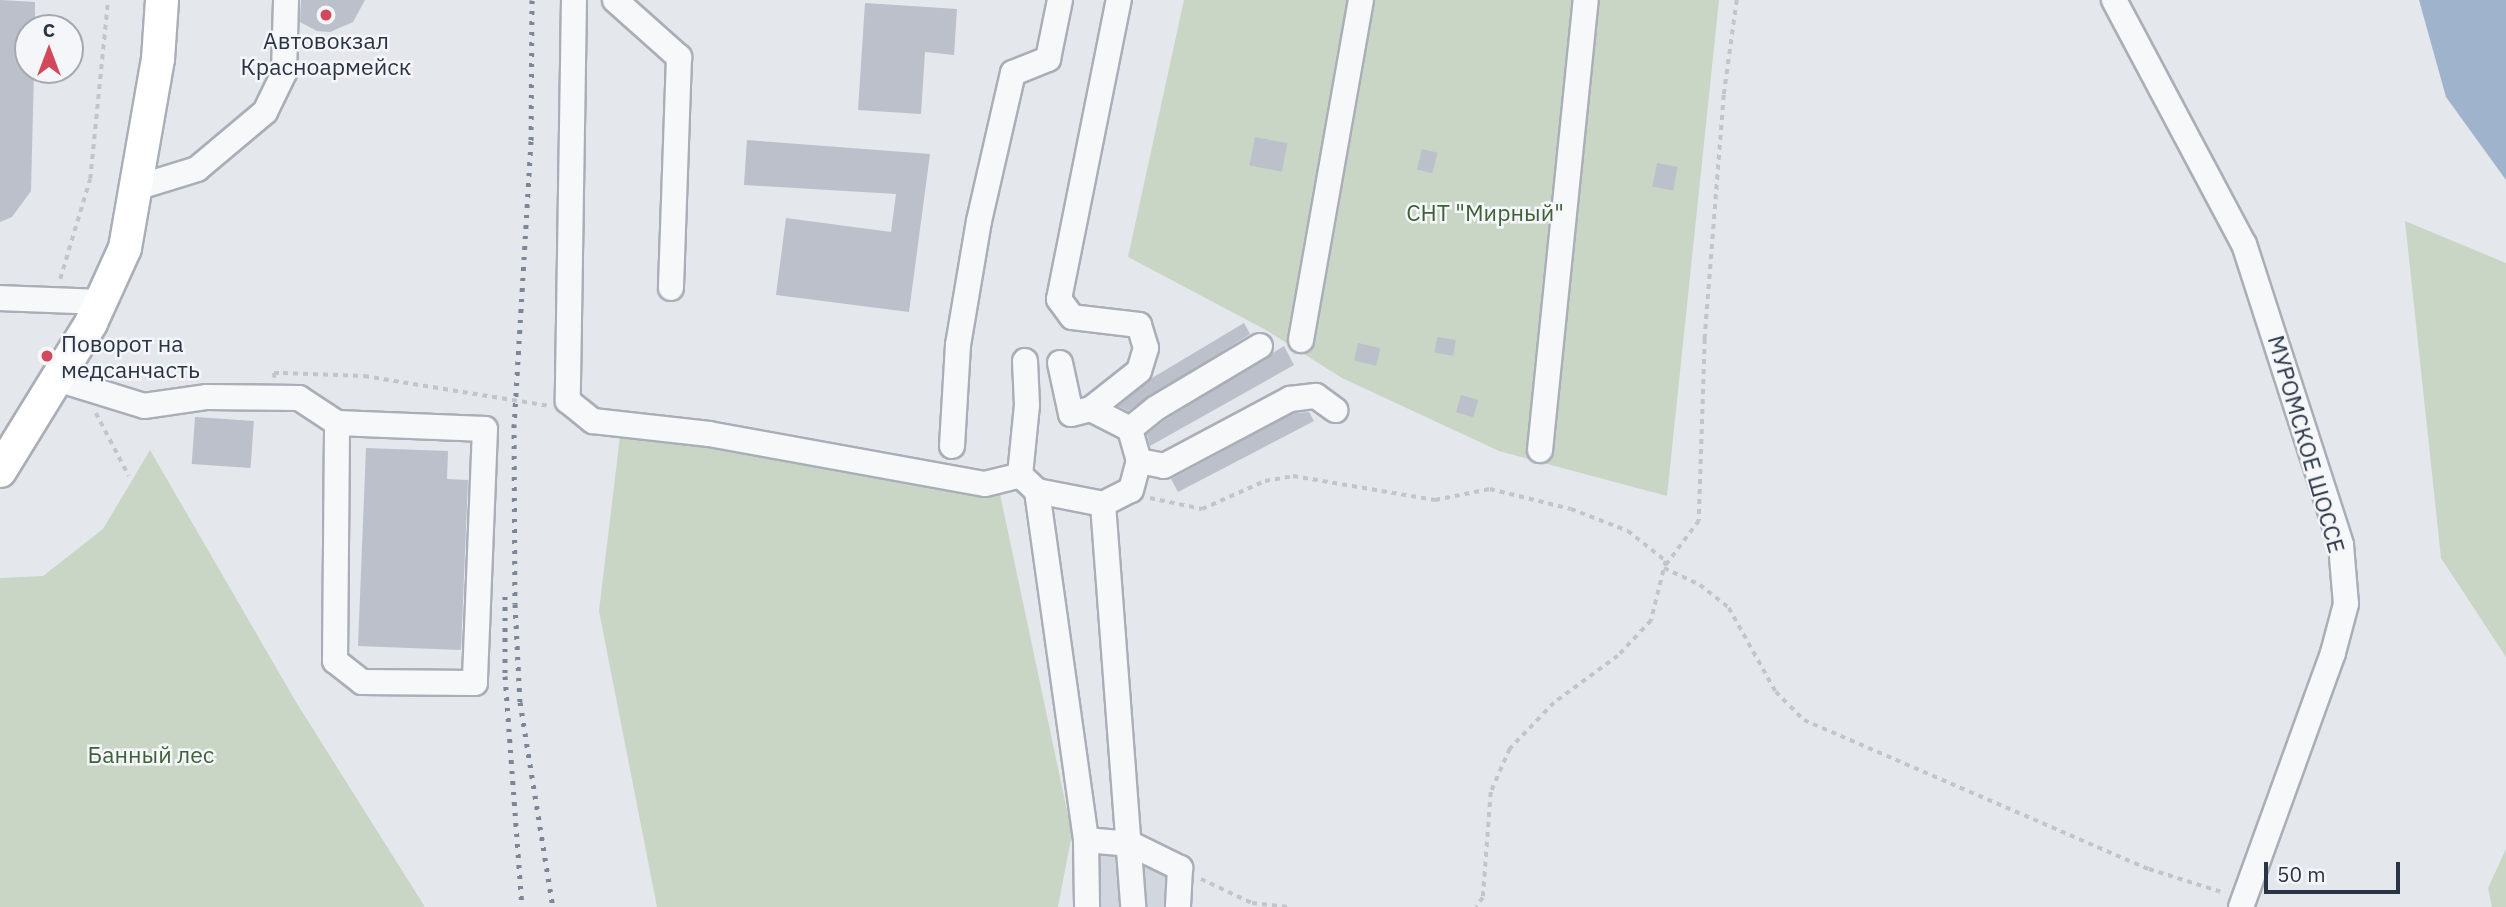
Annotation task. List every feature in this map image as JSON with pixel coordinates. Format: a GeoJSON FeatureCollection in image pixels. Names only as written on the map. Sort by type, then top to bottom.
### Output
{"type":"FeatureCollection","features":[{"type":"Feature","properties":{"kind":"main road"},"geometry":{"type":"LineString","coordinates":[[0,471],[70,383],[125,248],[139,187],[158,58],[162,0]]}},
{"type":"Feature","properties":{"kind":"street"},"geometry":{"type":"LineString","coordinates":[[139,187],[197,169],[265,112],[284,73],[286,0]]}},
{"type":"Feature","properties":{"kind":"street"},"geometry":{"type":"LineString","coordinates":[[615,0],[678,57],[671,288]]}},
{"type":"Feature","properties":{"kind":"street"},"geometry":{"type":"LineString","coordinates":[[952,446],[958,345],[979,221],[1013,73],[1048,59],[1060,0]]}},
{"type":"Feature","properties":{"kind":"street"},"geometry":{"type":"LineString","coordinates":[[1059,363],[1071,414],[1091,410],[1139,371],[1146,348],[1139,325],[1072,317],[1059,299],[1119,0]]}},
{"type":"Feature","properties":{"kind":"street"},"geometry":{"type":"LineString","coordinates":[[1301,340],[1361,0]]}},
{"type":"Feature","properties":{"kind":"street"},"geometry":{"type":"LineString","coordinates":[[1540,450],[1586,0]]}},
{"type":"Feature","properties":{"kind":"street","name":"МУРОМСКОЕ ШОССЕ"},"geometry":{"type":"LineString","coordinates":[[2114,0],[2244,244],[2341,545],[2346,604],[2333,653],[2243,902]]}},
{"type":"Feature","properties":{"kind":"street"},"geometry":{"type":"LineString","coordinates":[[582,4],[568,401],[593,421],[709,434],[985,484],[1028,483],[1103,504],[1131,490],[1164,466],[1290,398],[1316,396],[1335,410]]}},
{"type":"Feature","properties":{"kind":"street"},"geometry":{"type":"LineString","coordinates":[[0,298],[103,302]]}},
{"type":"Feature","properties":{"kind":"street"},"geometry":{"type":"LineString","coordinates":[[1130,429],[1156,408],[1260,346]]}},
{"type":"Feature","properties":{"kind":"street"},"geometry":{"type":"LineString","coordinates":[[1025,361],[1028,483],[1086,840],[1087,907]]}},
{"type":"Feature","properties":{"kind":"street"},"geometry":{"type":"LineString","coordinates":[[70,383],[144,406],[207,397],[299,398],[337,423],[485,429],[475,683],[362,682],[335,661],[337,423]]}},
{"type":"Feature","properties":{"kind":"street"},"geometry":{"type":"LineString","coordinates":[[1091,410],[1130,429],[1139,461],[1131,490]]}},
{"type":"Feature","properties":{"kind":"street"},"geometry":{"type":"LineString","coordinates":[[1139,461],[1164,466]]}},
{"type":"Feature","properties":{"kind":"street"},"geometry":{"type":"LineString","coordinates":[[1103,504],[1131,844],[1133,907]]}},
{"type":"Feature","properties":{"kind":"street"},"geometry":{"type":"LineString","coordinates":[[1086,840],[1131,844],[1181,869],[1178,907]]}},
{"type":"Feature","properties":{"kind":"path"},"geometry":{"type":"LineString","coordinates":[[54,300],[90,179],[108,0]]}},
{"type":"Feature","properties":{"kind":"path"},"geometry":{"type":"LineString","coordinates":[[1664,568],[1699,521],[1705,339],[1724,95],[1737,0]]}},
{"type":"Feature","properties":{"kind":"path"},"geometry":{"type":"LineString","coordinates":[[274,398],[274,373],[283,373],[364,376],[578,409]]}},
{"type":"Feature","properties":{"kind":"path"},"geometry":{"type":"LineString","coordinates":[[70,383],[129,476]]}},
{"type":"Feature","properties":{"kind":"path"},"geometry":{"type":"LineString","coordinates":[[1131,490],[1161,503],[1202,509],[1265,481],[1293,476],[1435,500],[1490,489],[1571,509],[1628,531],[1666,561],[1651,621],[1618,656],[1553,703],[1510,749],[1491,793],[1478,907]]}},
{"type":"Feature","properties":{"kind":"path"},"geometry":{"type":"LineString","coordinates":[[1664,568],[1700,585],[1730,608],[1776,692],[1804,720],[2149,869],[2243,902]]}},
{"type":"Feature","properties":{"kind":"path"},"geometry":{"type":"LineString","coordinates":[[1181,869],[1252,903],[1289,907]]}},
{"type":"Feature","properties":{"kind":"shaded area"},"geometry":{"type":"Polygon","coordinates":[[[1125,849],[1169,874],[1168,907],[1093,907],[1095,852],[1125,849]]]}},
{"type":"Feature","properties":{"kind":"green space","name":"СНТ \"Мирный\""},"geometry":{"type":"Polygon","coordinates":[[[1184,0],[1719,0],[1667,496],[1499,451],[1342,378],[1266,330],[1128,257],[1184,0]]]}},
{"type":"Feature","properties":{"kind":"green space"},"geometry":{"type":"Polygon","coordinates":[[[2405,221],[2506,263],[2506,657],[2441,558],[2405,221]]]}},
{"type":"Feature","properties":{"kind":"green space"},"geometry":{"type":"Polygon","coordinates":[[[621,428],[1000,494],[1072,834],[1058,907],[657,907],[599,611],[621,428]]]}},
{"type":"Feature","properties":{"kind":"green space","name":"Банный лес"},"geometry":{"type":"Polygon","coordinates":[[[150,450],[296,702],[425,907],[0,907],[0,578],[43,576],[103,529],[150,450]]]}},
{"type":"Feature","properties":{"kind":"green space"},"geometry":{"type":"Polygon","coordinates":[[[2506,849],[2506,907],[2492,907],[2488,888],[2506,849]]]}},
{"type":"Feature","properties":{"kind":"water"},"geometry":{"type":"Polygon","coordinates":[[[2419,0],[2506,0],[2506,180],[2446,97],[2419,0]]]}},
{"type":"Feature","properties":{"kind":"building"},"geometry":{"type":"Polygon","coordinates":[[[0,0],[35,2],[35,14],[14,14],[14,84],[34,84],[31,191],[12,217],[0,222],[0,0]]]}},
{"type":"Feature","properties":{"kind":"building","name":"Автовокзал Красноармейск"},"geometry":{"type":"Polygon","coordinates":[[[301,0],[365,0],[353,22],[330,32],[317,31],[300,22],[301,0]]]}},
{"type":"Feature","properties":{"kind":"building"},"geometry":{"type":"Polygon","coordinates":[[[865,3],[957,9],[954,55],[925,52],[921,114],[858,110],[865,3]]]}},
{"type":"Feature","properties":{"kind":"building"},"geometry":{"type":"Polygon","coordinates":[[[1255,137],[1287,143],[1282,172],[1249,165],[1255,137]]]}},
{"type":"Feature","properties":{"kind":"building"},"geometry":{"type":"Polygon","coordinates":[[[747,140],[930,154],[909,312],[776,295],[786,218],[891,232],[896,194],[744,185],[747,140]]]}},
{"type":"Feature","properties":{"kind":"building"},"geometry":{"type":"Polygon","coordinates":[[[1422,149],[1438,153],[1432,173],[1417,169],[1422,149]]]}},
{"type":"Feature","properties":{"kind":"building"},"geometry":{"type":"Polygon","coordinates":[[[1657,163],[1678,167],[1673,191],[1652,187],[1657,163]]]}},
{"type":"Feature","properties":{"kind":"building"},"geometry":{"type":"Polygon","coordinates":[[[1244,323],[1250,334],[1128,411],[1118,406],[1152,378],[1244,323]]]}},
{"type":"Feature","properties":{"kind":"building"},"geometry":{"type":"Polygon","coordinates":[[[1437,337],[1456,340],[1453,356],[1434,353],[1437,337]]]}},
{"type":"Feature","properties":{"kind":"building"},"geometry":{"type":"Polygon","coordinates":[[[1358,343],[1380,348],[1376,366],[1354,361],[1358,343]]]}},
{"type":"Feature","properties":{"kind":"building"},"geometry":{"type":"Polygon","coordinates":[[[1284,346],[1294,365],[1150,446],[1147,434],[1165,420],[1284,346]]]}},
{"type":"Feature","properties":{"kind":"building"},"geometry":{"type":"Polygon","coordinates":[[[1461,395],[1478,400],[1473,417],[1456,412],[1461,395]]]}},
{"type":"Feature","properties":{"kind":"building"},"geometry":{"type":"Polygon","coordinates":[[[1309,412],[1314,421],[1178,492],[1171,479],[1294,413],[1309,412]]]}},
{"type":"Feature","properties":{"kind":"building"},"geometry":{"type":"Polygon","coordinates":[[[195,417],[254,421],[251,468],[192,464],[195,417]]]}},
{"type":"Feature","properties":{"kind":"building"},"geometry":{"type":"Polygon","coordinates":[[[366,448],[448,451],[447,479],[468,480],[461,650],[358,646],[366,448]]]}},
{"type":"Feature","properties":{"kind":"railway"},"geometry":{"type":"LineString","coordinates":[[532,0],[531,141],[514,424],[515,604],[520,702],[553,907]]}},
{"type":"Feature","properties":{"kind":"railway"},"geometry":{"type":"LineString","coordinates":[[505,596],[505,676],[522,907]]}},
{"type":"Feature","properties":{"kind":"place","name":"Автовокзал Красноармейск"},"geometry":{"type":"Point","coordinates":[326,15]}},
{"type":"Feature","properties":{"kind":"place","name":"Поворот на медсанчасть"},"geometry":{"type":"Point","coordinates":[47,356]}}]}
